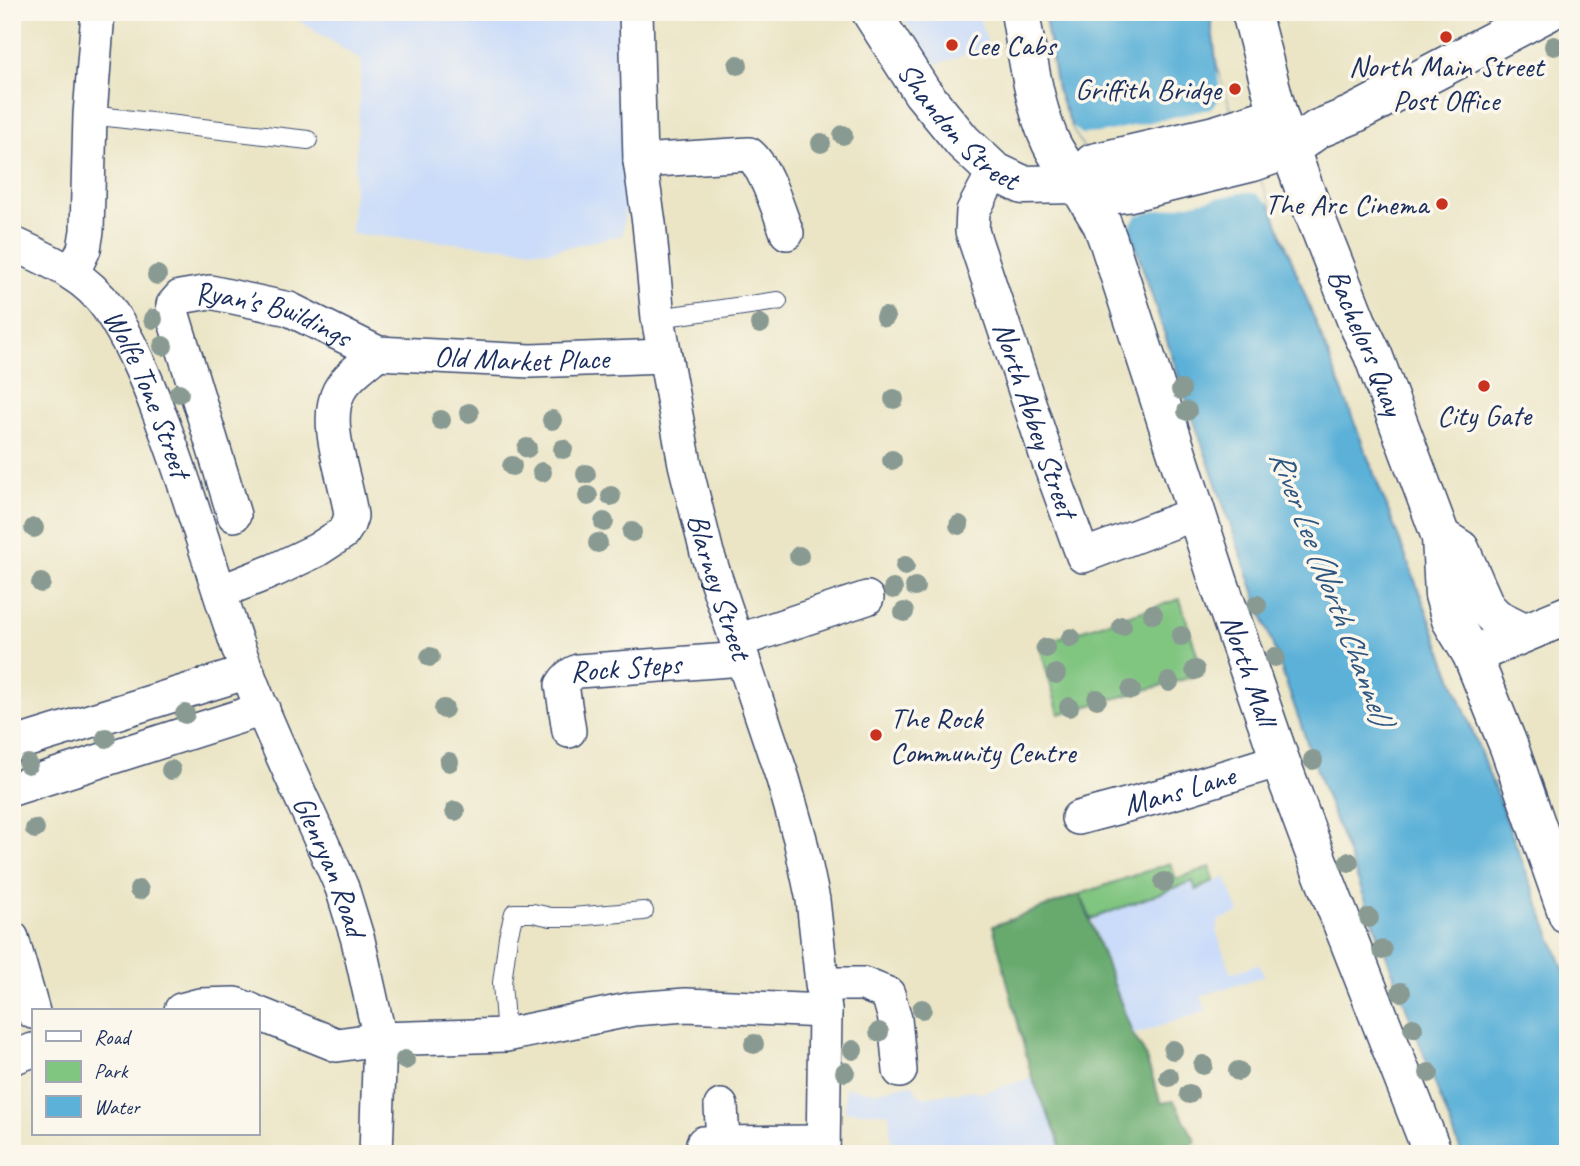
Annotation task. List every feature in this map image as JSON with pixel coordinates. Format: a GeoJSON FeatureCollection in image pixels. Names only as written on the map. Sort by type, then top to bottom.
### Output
{"type":"FeatureCollection","features":[{"type":"Feature","properties":{"kind":"main road","name":"Shandon Street"},"geometry":{"type":"LineString","coordinates":[[871,12],[922,92],[963,142],[994,171],[1023,185],[1094,181]]}},
{"type":"Feature","properties":{"kind":"main road","name":"North Mall"},"geometry":{"type":"LineString","coordinates":[[1020,12],[1032,76],[1047,134],[1052,147],[1094,181],[1102,224],[1280,760],[1433,1154]]}},
{"type":"Feature","properties":{"kind":"main road","name":"Bachelors Quay"},"geometry":{"type":"LineString","coordinates":[[1251,12],[1284,132],[1313,214],[1373,355],[1441,537],[1444,594],[1451,620],[1472,655],[1568,915]]}},
{"type":"Feature","properties":{"kind":"main road"},"geometry":{"type":"LineString","coordinates":[[1094,181],[1238,127],[1284,132],[1318,129],[1352,115],[1548,12]]}},
{"type":"Feature","properties":{"kind":"main road"},"geometry":{"type":"LineString","coordinates":[[1094,181],[1126,193],[1185,180],[1253,162],[1284,132]]}},
{"type":"Feature","properties":{"kind":"main road","name":"Bachelors Quay"},"geometry":{"type":"LineString","coordinates":[[1441,537],[1460,549],[1486,608],[1496,618],[1524,632]]}},
{"type":"Feature","properties":{"kind":"main road"},"geometry":{"type":"LineString","coordinates":[[1472,655],[1568,615]]}},
{"type":"Feature","properties":{"kind":"street"},"geometry":{"type":"LineString","coordinates":[[72,274],[84,249],[87,231],[90,115],[98,12]]}},
{"type":"Feature","properties":{"kind":"street","name":"Blarney Street"},"geometry":{"type":"LineString","coordinates":[[635,12],[640,160],[658,317],[685,464],[707,553],[783,779],[813,900],[824,997],[823,1148]]}},
{"type":"Feature","properties":{"kind":"street"},"geometry":{"type":"LineString","coordinates":[[640,160],[749,154],[761,169],[787,233]]}},
{"type":"Feature","properties":{"kind":"street","name":"North Abbey Street"},"geometry":{"type":"LineString","coordinates":[[994,171],[972,211],[972,231],[1083,556],[1197,513]]}},
{"type":"Feature","properties":{"kind":"street","name":"Wolfe Tone Street"},"geometry":{"type":"LineString","coordinates":[[12,243],[72,274],[93,289],[107,306],[143,372],[170,441],[220,592]]}},
{"type":"Feature","properties":{"kind":"street","name":"Ryan's Buildings"},"geometry":{"type":"LineString","coordinates":[[234,515],[173,315],[173,305],[180,297],[210,292],[289,309],[378,353]]}},
{"type":"Feature","properties":{"kind":"street"},"geometry":{"type":"LineString","coordinates":[[220,592],[317,550],[343,533],[351,516],[335,436],[335,405],[340,391],[351,376],[378,353]]}},
{"type":"Feature","properties":{"kind":"street","name":"Old Market Place"},"geometry":{"type":"LineString","coordinates":[[378,353],[531,361],[664,356]]}},
{"type":"Feature","properties":{"kind":"street","name":"Glenryan Road"},"geometry":{"type":"LineString","coordinates":[[220,592],[263,709],[345,895],[358,940],[380,1039],[376,1154]]}},
{"type":"Feature","properties":{"kind":"street","name":"Rock Steps"},"geometry":{"type":"LineString","coordinates":[[569,731],[562,685],[572,673],[740,650],[867,598]]}},
{"type":"Feature","properties":{"kind":"street"},"geometry":{"type":"LineString","coordinates":[[12,745],[248,672]]}},
{"type":"Feature","properties":{"kind":"street"},"geometry":{"type":"LineString","coordinates":[[12,789],[263,709]]}},
{"type":"Feature","properties":{"kind":"street","name":"Mans Lane"},"geometry":{"type":"LineString","coordinates":[[1078,818],[1280,760]]}},
{"type":"Feature","properties":{"kind":"street"},"geometry":{"type":"LineString","coordinates":[[12,938],[32,1009]]}},
{"type":"Feature","properties":{"kind":"street"},"geometry":{"type":"LineString","coordinates":[[259,1014],[337,1045],[380,1039],[506,1035],[633,1009],[824,997],[863,984],[888,994],[895,1020],[900,1071]]}},
{"type":"Feature","properties":{"kind":"street"},"geometry":{"type":"LineString","coordinates":[[185,1009],[200,1005],[235,1004],[248,1009]]}},
{"type":"Feature","properties":{"kind":"street"},"geometry":{"type":"LineString","coordinates":[[12,1058],[32,1050]]}},
{"type":"Feature","properties":{"kind":"street"},"geometry":{"type":"LineString","coordinates":[[721,1107],[713,1143],[823,1148]]}},
{"type":"Feature","properties":{"kind":"lane"},"geometry":{"type":"LineString","coordinates":[[90,115],[308,140]]}},
{"type":"Feature","properties":{"kind":"lane"},"geometry":{"type":"LineString","coordinates":[[658,317],[778,302]]}},
{"type":"Feature","properties":{"kind":"lane"},"geometry":{"type":"LineString","coordinates":[[506,1035],[502,983],[514,913],[572,917],[644,911]]}},
{"type":"Feature","properties":{"kind":"shaded area"},"geometry":{"type":"Polygon","coordinates":[[[286,12],[647,12],[622,235],[549,251],[351,234],[362,61],[286,12]]]}},
{"type":"Feature","properties":{"kind":"shaded area"},"geometry":{"type":"Polygon","coordinates":[[[898,12],[977,12],[989,47],[937,64],[898,12]]]}},
{"type":"Feature","properties":{"kind":"shaded area"},"geometry":{"type":"Polygon","coordinates":[[[1226,877],[1239,913],[1219,920],[1217,933],[1231,973],[1259,964],[1264,976],[1201,996],[1206,1011],[1133,1035],[1091,919],[1193,881],[1196,890],[1226,877]]]}},
{"type":"Feature","properties":{"kind":"shaded area"},"geometry":{"type":"Polygon","coordinates":[[[1032,1078],[1059,1140],[1062,1154],[892,1154],[889,1113],[845,1111],[845,1087],[873,1092],[912,1084],[920,1097],[976,1090],[978,1094],[1032,1078]]]}},
{"type":"Feature","properties":{"kind":"green space"},"geometry":{"type":"Polygon","coordinates":[[[1180,599],[1203,674],[1059,714],[1039,644],[1180,599]]]}},
{"type":"Feature","properties":{"kind":"green space"},"geometry":{"type":"Polygon","coordinates":[[[1170,863],[1176,879],[1210,867],[1214,881],[1196,890],[1193,881],[1091,919],[1080,894],[1170,863]]]}},
{"type":"Feature","properties":{"kind":"green space"},"geometry":{"type":"Polygon","coordinates":[[[1080,894],[1133,1035],[1143,1050],[1161,1103],[1174,1101],[1196,1142],[1188,1145],[1191,1154],[1062,1154],[1059,1140],[1032,1078],[993,926],[1080,894]]]}},
{"type":"Feature","properties":{"kind":"water","name":"River Lee (North Channel)"},"geometry":{"type":"Polygon","coordinates":[[[1044,12],[1210,12],[1217,69],[1225,95],[1270,204],[1568,981],[1568,1154],[1462,1154],[1326,796],[1188,404],[1130,230],[1123,223],[1071,125],[1057,89],[1044,12]]]}},
{"type":"Feature","properties":{"kind":"pier","name":"Griffith Bridge"},"geometry":{"type":"Polygon","coordinates":[[[1217,69],[1270,204],[1257,194],[1245,192],[1137,215],[1130,230],[1123,223],[1071,125],[1082,134],[1100,133],[1210,109],[1217,102],[1220,93],[1217,69]]]}},
{"type":"Feature","properties":{"kind":"place","name":"North Main Street Post Office"},"geometry":{"type":"Point","coordinates":[1446,37]}},
{"type":"Feature","properties":{"kind":"place","name":"Lee Cabs"},"geometry":{"type":"Point","coordinates":[952,45]}},
{"type":"Feature","properties":{"kind":"place","name":"Griffith Bridge"},"geometry":{"type":"Point","coordinates":[1235,89]}},
{"type":"Feature","properties":{"kind":"place","name":"The Arc Cinema"},"geometry":{"type":"Point","coordinates":[1442,204]}},
{"type":"Feature","properties":{"kind":"place","name":"City Gate"},"geometry":{"type":"Point","coordinates":[1484,386]}},
{"type":"Feature","properties":{"kind":"place","name":"The Rock Community Centre"},"geometry":{"type":"Point","coordinates":[876,735]}}]}
